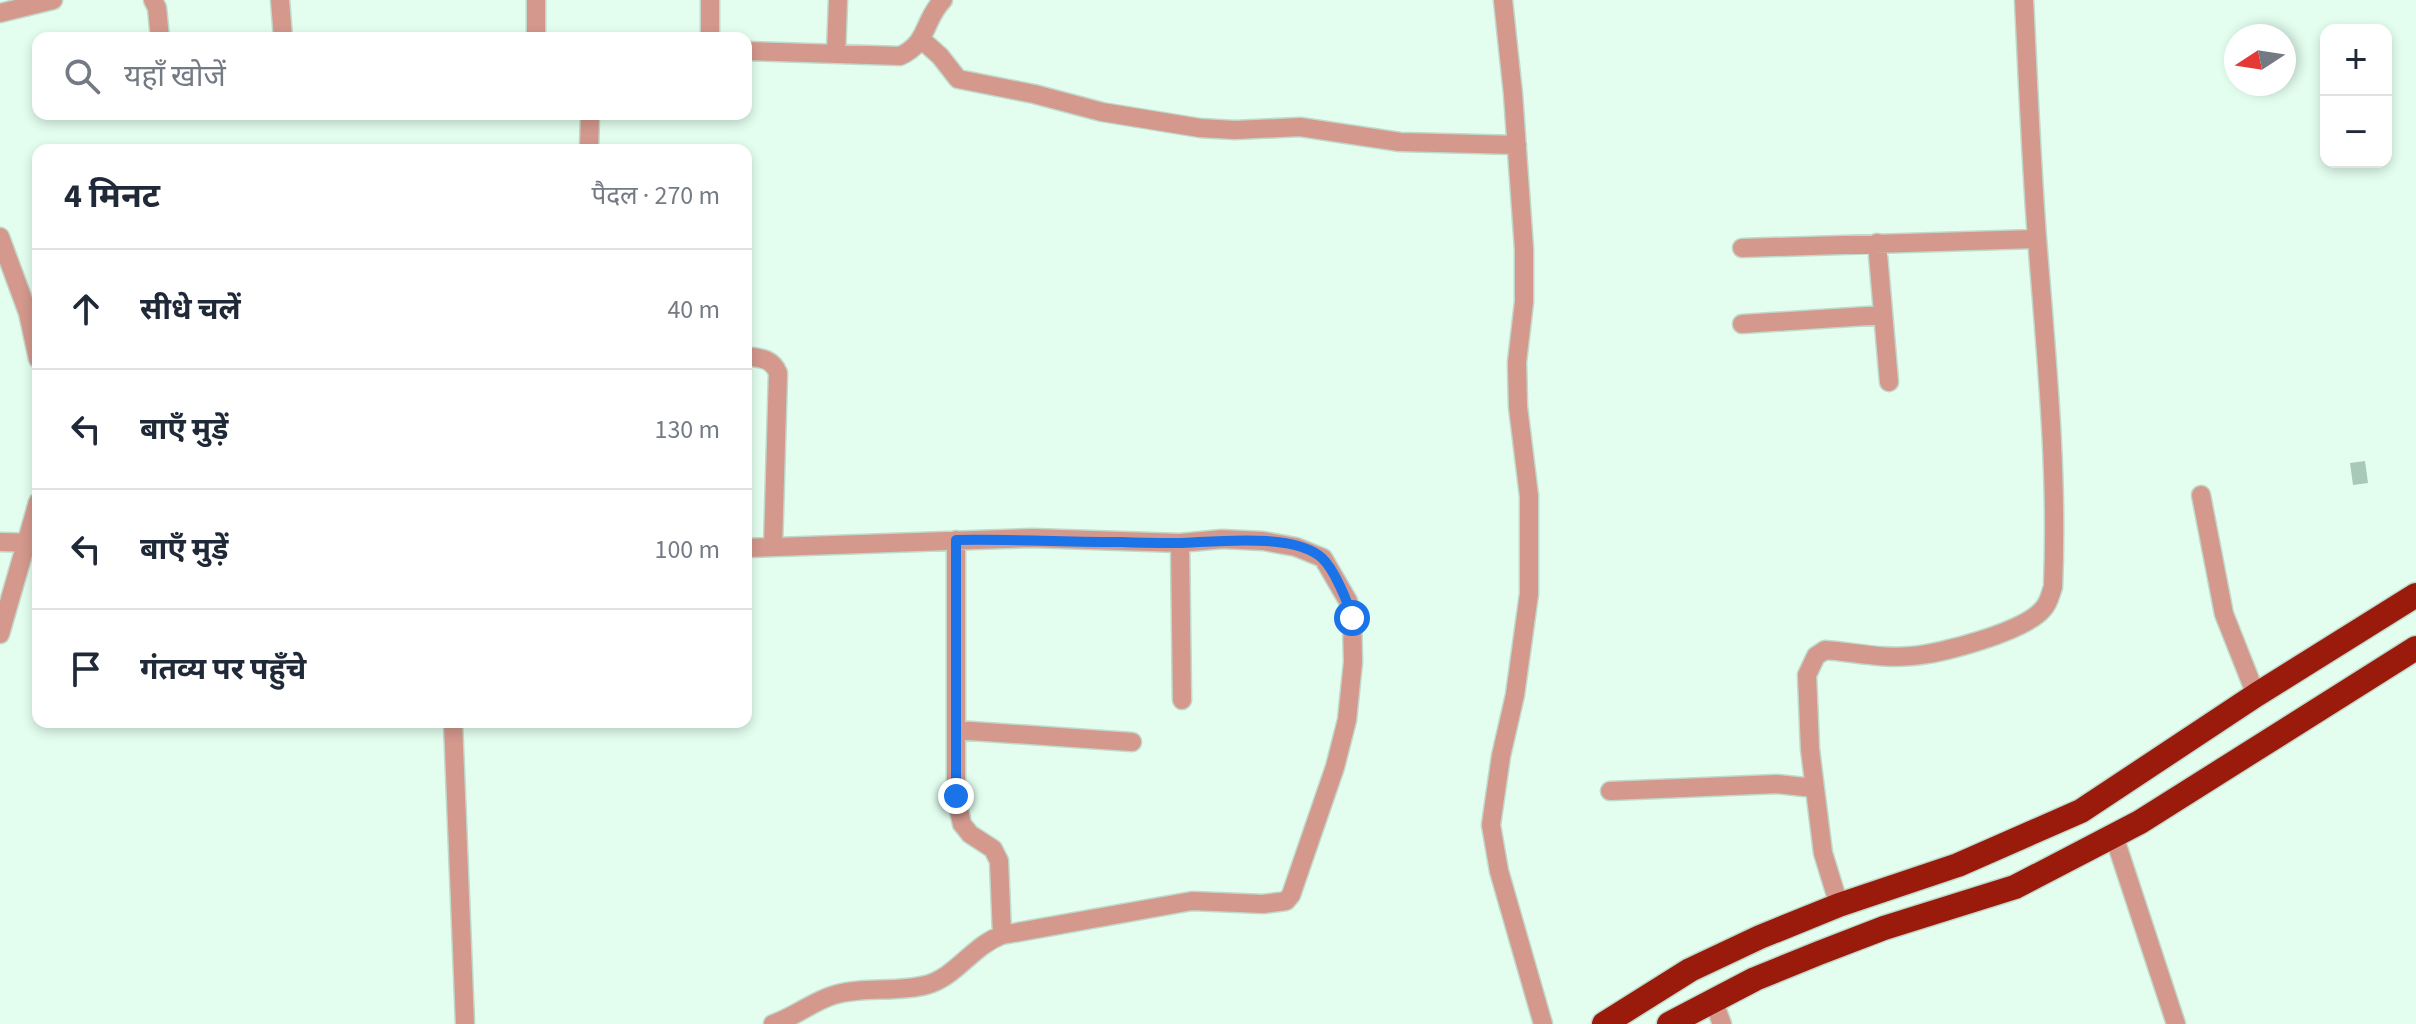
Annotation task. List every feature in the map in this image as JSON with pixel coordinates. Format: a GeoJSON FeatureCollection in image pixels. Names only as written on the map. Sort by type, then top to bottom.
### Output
{"type":"FeatureCollection","features":[{"type":"Feature","properties":{"kind":"highway"},"geometry":{"type":"LineString","coordinates":[[1604,1024],[1690,970],[1760,937],[1839,905],[1958,865],[2081,811],[2256,695],[2416,595]]}},
{"type":"Feature","properties":{"kind":"highway"},"geometry":{"type":"LineString","coordinates":[[1669,1024],[1755,979],[1884,928],[2015,887],[2140,822],[2416,648]]}},
{"type":"Feature","properties":{"kind":"street"},"geometry":{"type":"LineString","coordinates":[[0,13],[53,0]]}},
{"type":"Feature","properties":{"kind":"street"},"geometry":{"type":"LineString","coordinates":[[153,0],[159,32]]}},
{"type":"Feature","properties":{"kind":"street"},"geometry":{"type":"LineString","coordinates":[[280,0],[283,32]]}},
{"type":"Feature","properties":{"kind":"street"},"geometry":{"type":"LineString","coordinates":[[536,0],[536,32]]}},
{"type":"Feature","properties":{"kind":"street"},"geometry":{"type":"LineString","coordinates":[[710,0],[710,32]]}},
{"type":"Feature","properties":{"kind":"street"},"geometry":{"type":"LineString","coordinates":[[836,54],[838,0]]}},
{"type":"Feature","properties":{"kind":"street"},"geometry":{"type":"LineString","coordinates":[[752,51],[900,56],[913,50],[922,40],[943,0]]}},
{"type":"Feature","properties":{"kind":"street"},"geometry":{"type":"LineString","coordinates":[[1503,0],[1524,249],[1524,302],[1517,362],[1518,407],[1529,496],[1529,594],[1515,695],[1501,756],[1491,825],[1499,871],[1543,1024]]}},
{"type":"Feature","properties":{"kind":"street"},"geometry":{"type":"LineString","coordinates":[[1839,905],[1823,853],[1814,788],[1807,675],[1816,656],[1825,650],[1887,657],[1962,647],[2027,620],[2044,609],[2053,587],[2054,490],[2024,0]]}},
{"type":"Feature","properties":{"kind":"street"},"geometry":{"type":"LineString","coordinates":[[922,40],[958,79],[1102,112],[1200,128],[1300,127],[1400,142],[1517,145]]}},
{"type":"Feature","properties":{"kind":"street"},"geometry":{"type":"LineString","coordinates":[[589,144],[590,120]]}},
{"type":"Feature","properties":{"kind":"street"},"geometry":{"type":"LineString","coordinates":[[0,237],[32,331]]}},
{"type":"Feature","properties":{"kind":"street"},"geometry":{"type":"LineString","coordinates":[[1742,248],[2037,239]]}},
{"type":"Feature","properties":{"kind":"street"},"geometry":{"type":"LineString","coordinates":[[1877,243],[1889,382]]}},
{"type":"Feature","properties":{"kind":"street"},"geometry":{"type":"LineString","coordinates":[[1742,324],[1883,315]]}},
{"type":"Feature","properties":{"kind":"street"},"geometry":{"type":"LineString","coordinates":[[752,357],[767,359],[774,364],[778,373],[773,547]]}},
{"type":"Feature","properties":{"kind":"street"},"geometry":{"type":"LineString","coordinates":[[2201,495],[2224,614],[2256,695]]}},
{"type":"Feature","properties":{"kind":"street"},"geometry":{"type":"LineString","coordinates":[[752,548],[1033,538],[1180,543],[1222,539],[1263,541],[1296,547],[1323,558],[1348,601],[1352,618],[1353,662],[1347,720],[1335,767],[1291,895],[1286,901],[1192,901],[1002,935],[987,940],[945,977],[927,985],[855,990],[834,995],[773,1024]]}},
{"type":"Feature","properties":{"kind":"street"},"geometry":{"type":"LineString","coordinates":[[956,540],[956,796],[962,824],[970,834],[993,849],[999,861],[1002,935]]}},
{"type":"Feature","properties":{"kind":"street"},"geometry":{"type":"LineString","coordinates":[[0,542],[32,543]]}},
{"type":"Feature","properties":{"kind":"street"},"geometry":{"type":"LineString","coordinates":[[1180,543],[1182,700]]}},
{"type":"Feature","properties":{"kind":"street"},"geometry":{"type":"LineString","coordinates":[[0,634],[32,546]]}},
{"type":"Feature","properties":{"kind":"street"},"geometry":{"type":"LineString","coordinates":[[453,728],[465,1024]]}},
{"type":"Feature","properties":{"kind":"street"},"geometry":{"type":"LineString","coordinates":[[956,730],[1132,742]]}},
{"type":"Feature","properties":{"kind":"street"},"geometry":{"type":"LineString","coordinates":[[1610,791],[1777,784],[1814,788]]}},
{"type":"Feature","properties":{"kind":"street"},"geometry":{"type":"LineString","coordinates":[[2114,836],[2176,1024]]}},
{"type":"Feature","properties":{"kind":"street"},"geometry":{"type":"LineString","coordinates":[[1713,1000],[1722,1024]]}},
{"type":"Feature","properties":{"kind":"building"},"geometry":{"type":"Polygon","coordinates":[[[2365,461],[2368,483],[2353,485],[2350,463],[2365,461]]]}},
{"type":"Feature","properties":{"kind":"route"},"geometry":{"type":"LineString","coordinates":[[956,796],[956,540],[1033,538],[1180,543],[1222,539],[1263,541],[1296,547],[1323,558],[1348,601],[1352,618]]}}]}
